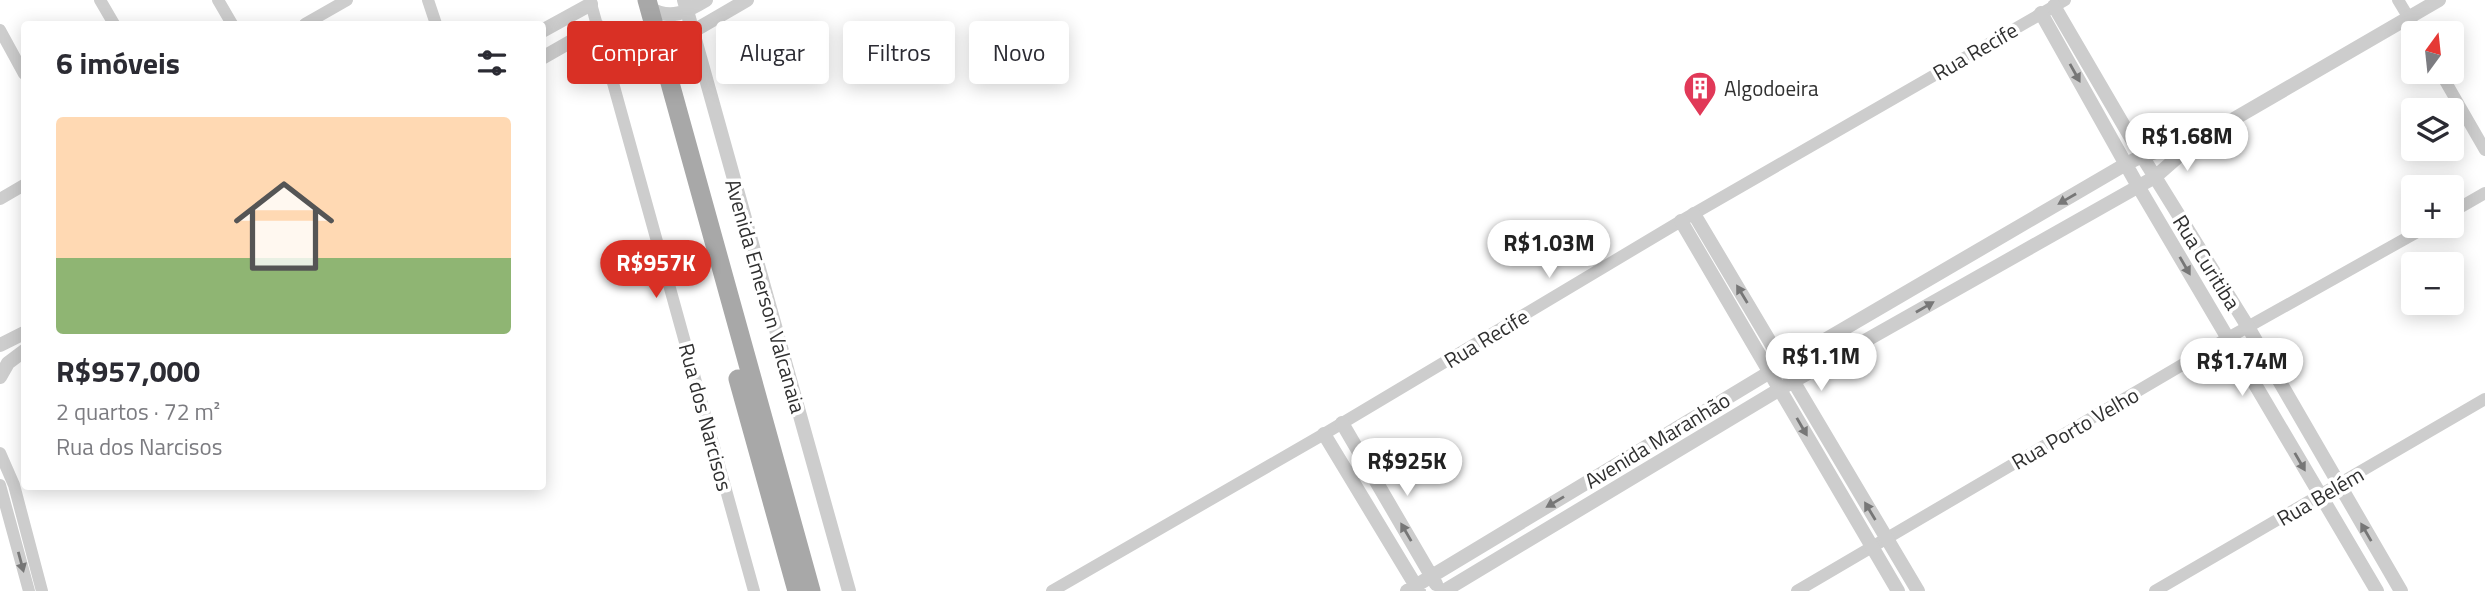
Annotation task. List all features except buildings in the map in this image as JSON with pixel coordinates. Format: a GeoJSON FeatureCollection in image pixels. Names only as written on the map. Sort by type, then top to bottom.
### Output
{"type":"FeatureCollection","features":[{"type":"Feature","properties":{"kind":"main road"},"geometry":{"type":"LineString","coordinates":[[643,3],[649,21]]}},
{"type":"Feature","properties":{"kind":"main road"},"geometry":{"type":"LineString","coordinates":[[643,3],[797,591]]}},
{"type":"Feature","properties":{"kind":"main road"},"geometry":{"type":"LineString","coordinates":[[670,84],[811,591]]}},
{"type":"Feature","properties":{"kind":"street"},"geometry":{"type":"LineString","coordinates":[[100,0],[112,21]]}},
{"type":"Feature","properties":{"kind":"street"},"geometry":{"type":"LineString","coordinates":[[218,0],[230,21]]}},
{"type":"Feature","properties":{"kind":"street"},"geometry":{"type":"LineString","coordinates":[[308,21],[327,5],[347,0]]}},
{"type":"Feature","properties":{"kind":"street"},"geometry":{"type":"LineString","coordinates":[[429,0],[435,21]]}},
{"type":"Feature","properties":{"kind":"street"},"geometry":{"type":"LineString","coordinates":[[643,3],[667,16],[706,0]]}},
{"type":"Feature","properties":{"kind":"street"},"geometry":{"type":"LineString","coordinates":[[702,27],[747,0]]}},
{"type":"Feature","properties":{"kind":"street"},"geometry":{"type":"LineString","coordinates":[[2398,0],[2411,21]]}},
{"type":"Feature","properties":{"kind":"street"},"geometry":{"type":"LineString","coordinates":[[2196,141],[2439,0]]}},
{"type":"Feature","properties":{"kind":"street"},"geometry":{"type":"LineString","coordinates":[[546,30],[591,2]]}},
{"type":"Feature","properties":{"kind":"street","name":"Rua dos Narcisos"},"geometry":{"type":"LineString","coordinates":[[591,2],[597,21]]}},
{"type":"Feature","properties":{"kind":"street"},"geometry":{"type":"LineString","coordinates":[[2053,7],[2126,164]]}},
{"type":"Feature","properties":{"kind":"street","name":"Rua Curitiba"},"geometry":{"type":"LineString","coordinates":[[2053,7],[2248,327],[2401,591]]}},
{"type":"Feature","properties":{"kind":"street","name":"Rua Recife"},"geometry":{"type":"LineString","coordinates":[[1052,591],[1342,424],[1687,217],[2053,7]]}},
{"type":"Feature","properties":{"kind":"street"},"geometry":{"type":"LineString","coordinates":[[0,30],[21,68]]}},
{"type":"Feature","properties":{"kind":"street"},"geometry":{"type":"LineString","coordinates":[[546,56],[567,44]]}},
{"type":"Feature","properties":{"kind":"street","name":"Avenida Emerson Valcanaia"},"geometry":{"type":"LineString","coordinates":[[702,64],[849,591]]}},
{"type":"Feature","properties":{"kind":"street","name":"Rua dos Narcisos"},"geometry":{"type":"LineString","coordinates":[[614,84],[754,591]]}},
{"type":"Feature","properties":{"kind":"street"},"geometry":{"type":"LineString","coordinates":[[2447,84],[2485,150]]}},
{"type":"Feature","properties":{"kind":"street","name":"Avenida Maranhão"},"geometry":{"type":"LineString","coordinates":[[1414,589],[1770,372],[2126,164],[2138,150],[2196,141]]}},
{"type":"Feature","properties":{"kind":"street","name":"Avenida Maranhão"},"geometry":{"type":"LineString","coordinates":[[1442,591],[1780,389],[2155,177],[2196,141]]}},
{"type":"Feature","properties":{"kind":"street","name":"Rua Curitiba"},"geometry":{"type":"LineString","coordinates":[[2126,164],[2377,591]]}},
{"type":"Feature","properties":{"kind":"street"},"geometry":{"type":"LineString","coordinates":[[0,199],[21,187]]}},
{"type":"Feature","properties":{"kind":"street"},"geometry":{"type":"LineString","coordinates":[[2464,205],[2485,193]]}},
{"type":"Feature","properties":{"kind":"street"},"geometry":{"type":"LineString","coordinates":[[1687,217],[1784,365],[1918,591]]}},
{"type":"Feature","properties":{"kind":"street"},"geometry":{"type":"LineString","coordinates":[[1687,217],[1770,372],[1898,591]]}},
{"type":"Feature","properties":{"kind":"street","name":"Rua Porto Velho"},"geometry":{"type":"LineString","coordinates":[[1797,591],[2228,338],[2407,238]]}},
{"type":"Feature","properties":{"kind":"street"},"geometry":{"type":"LineString","coordinates":[[0,345],[21,334]]}},
{"type":"Feature","properties":{"kind":"street"},"geometry":{"type":"LineString","coordinates":[[0,377],[8,363],[21,353]]}},
{"type":"Feature","properties":{"kind":"street","name":"Rua Belém"},"geometry":{"type":"LineString","coordinates":[[2155,591],[2485,398]]}},
{"type":"Feature","properties":{"kind":"street"},"geometry":{"type":"LineString","coordinates":[[1342,424],[1442,591]]}},
{"type":"Feature","properties":{"kind":"street"},"geometry":{"type":"LineString","coordinates":[[1324,434],[1414,589]]}},
{"type":"Feature","properties":{"kind":"street"},"geometry":{"type":"LineString","coordinates":[[0,453],[11,521],[43,591]]}},
{"type":"Feature","properties":{"kind":"street"},"geometry":{"type":"LineString","coordinates":[[0,485],[29,591]]}},
{"type":"Feature","properties":{"kind":"place","name":"Algodoeira"},"geometry":{"type":"Point","coordinates":[1700,118]}}]}
